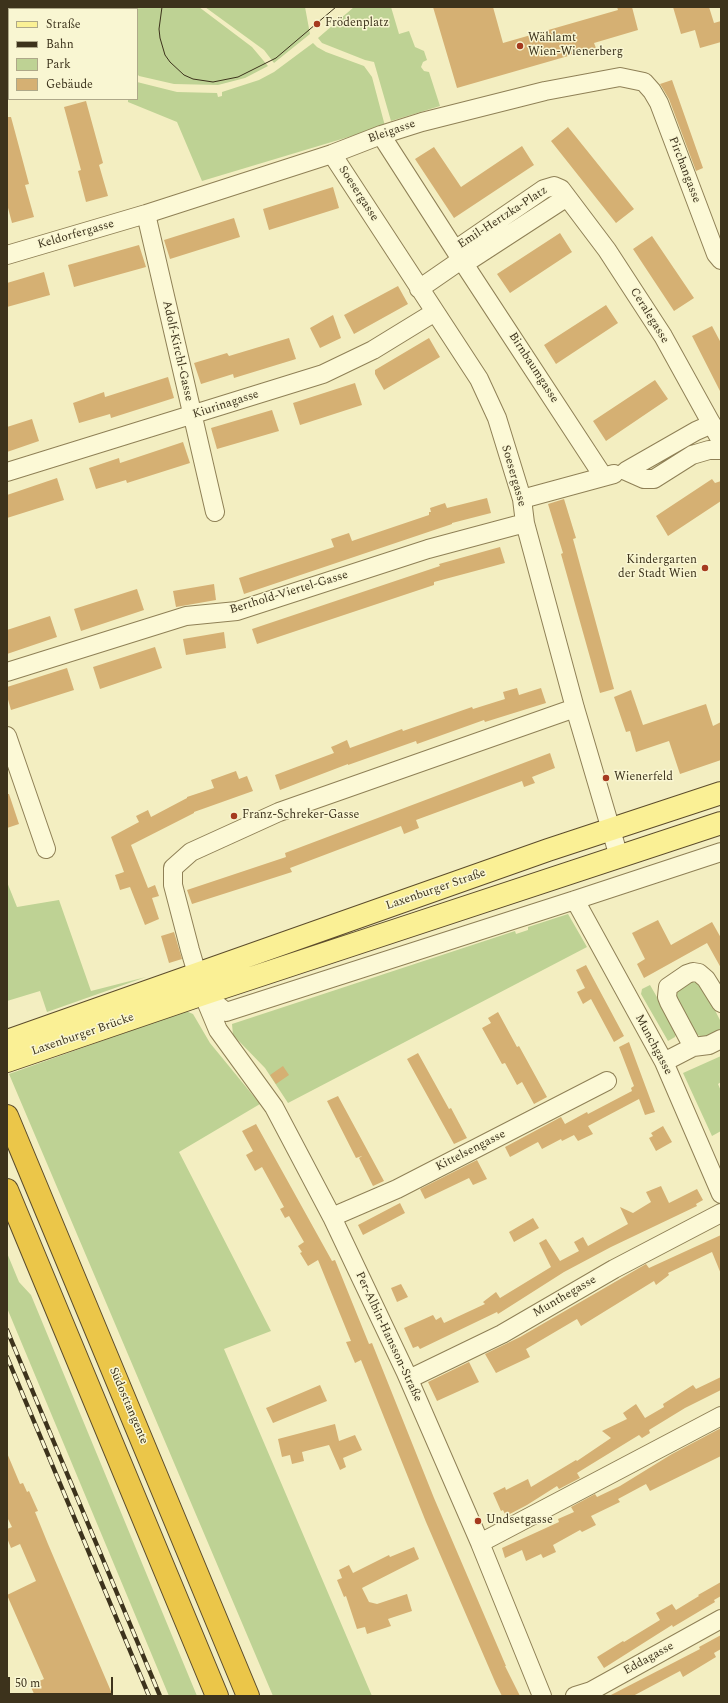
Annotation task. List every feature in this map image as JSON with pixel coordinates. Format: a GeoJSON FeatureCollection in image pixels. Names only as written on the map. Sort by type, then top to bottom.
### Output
{"type":"FeatureCollection","features":[{"type":"Feature","properties":{"kind":"highway","name":"Südosttangente"},"geometry":{"type":"LineString","coordinates":[[7,1116],[248,1696]]}},
{"type":"Feature","properties":{"kind":"highway"},"geometry":{"type":"LineString","coordinates":[[7,1190],[217,1696]]}},
{"type":"Feature","properties":{"kind":"main road","name":"Laxenburger Straße"},"geometry":{"type":"LineString","coordinates":[[156,999],[197,973],[611,829],[721,793]]}},
{"type":"Feature","properties":{"kind":"main road","name":"Laxenburger Straße"},"geometry":{"type":"LineString","coordinates":[[156,999],[203,994],[721,823]]}},
{"type":"Feature","properties":{"kind":"main road","name":"Laxenburger Brücke"},"geometry":{"type":"LineString","coordinates":[[7,1041],[156,999]]}},
{"type":"Feature","properties":{"kind":"main road","name":"Laxenburger Brücke"},"geometry":{"type":"LineString","coordinates":[[7,1061],[156,999]]}},
{"type":"Feature","properties":{"kind":"street","name":"Bleigasse"},"geometry":{"type":"LineString","coordinates":[[146,214],[332,154],[382,135],[460,112],[545,91],[620,77],[644,82]]}},
{"type":"Feature","properties":{"kind":"street","name":"Pirchangasse"},"geometry":{"type":"LineString","coordinates":[[644,82],[652,91],[658,103],[716,254],[721,260]]}},
{"type":"Feature","properties":{"kind":"street","name":"Birnbaumgasse"},"geometry":{"type":"LineString","coordinates":[[382,135],[460,258],[603,476]]}},
{"type":"Feature","properties":{"kind":"street","name":"Soesergasse"},"geometry":{"type":"LineString","coordinates":[[332,154],[479,379],[497,418],[522,499],[525,523],[575,708],[619,857]]}},
{"type":"Feature","properties":{"kind":"street","name":"Emil-Hertzka-Platz"},"geometry":{"type":"LineString","coordinates":[[460,258],[567,197]]}},
{"type":"Feature","properties":{"kind":"street","name":"Ceralegasse"},"geometry":{"type":"LineString","coordinates":[[567,197],[607,250],[654,323],[721,441]]}},
{"type":"Feature","properties":{"kind":"street","name":"Keldorfergasse"},"geometry":{"type":"LineString","coordinates":[[7,255],[146,214]]}},
{"type":"Feature","properties":{"kind":"street","name":"Adolf-Kirchl-Gasse"},"geometry":{"type":"LineString","coordinates":[[146,214],[215,512]]}},
{"type":"Feature","properties":{"kind":"street"},"geometry":{"type":"LineString","coordinates":[[419,288],[460,258]]}},
{"type":"Feature","properties":{"kind":"street","name":"Kiurinagasse"},"geometry":{"type":"LineString","coordinates":[[7,472],[192,416],[323,374],[373,350],[435,312]]}},
{"type":"Feature","properties":{"kind":"street"},"geometry":{"type":"LineString","coordinates":[[522,499],[626,471],[712,424]]}},
{"type":"Feature","properties":{"kind":"street"},"geometry":{"type":"LineString","coordinates":[[626,471],[644,479],[654,479],[692,456],[709,450],[721,450]]}},
{"type":"Feature","properties":{"kind":"street","name":"Berthold-Viertel-Gasse"},"geometry":{"type":"LineString","coordinates":[[7,672],[186,616],[237,611],[428,549],[525,523]]}},
{"type":"Feature","properties":{"kind":"street"},"geometry":{"type":"LineString","coordinates":[[575,708],[279,812],[191,852],[173,868],[173,885],[203,994],[226,1012],[721,852]]}},
{"type":"Feature","properties":{"kind":"street"},"geometry":{"type":"LineString","coordinates":[[7,736],[46,849]]}},
{"type":"Feature","properties":{"kind":"street","name":"Munchgasse"},"geometry":{"type":"LineString","coordinates":[[575,900],[664,1062],[721,1194]]}},
{"type":"Feature","properties":{"kind":"street"},"geometry":{"type":"LineString","coordinates":[[693,1047],[669,1002],[667,997],[668,987],[687,974],[693,972],[699,973],[706,979],[721,1003]]}},
{"type":"Feature","properties":{"kind":"street","name":"Per-Albin-Hansson-Straße"},"geometry":{"type":"LineString","coordinates":[[203,994],[218,1030],[274,1107],[332,1217],[409,1379],[480,1543],[542,1696]]}},
{"type":"Feature","properties":{"kind":"street"},"geometry":{"type":"LineString","coordinates":[[664,1062],[693,1047],[709,1045],[721,1039]]}},
{"type":"Feature","properties":{"kind":"street","name":"Kittelsengasse"},"geometry":{"type":"LineString","coordinates":[[332,1217],[397,1189],[607,1081]]}},
{"type":"Feature","properties":{"kind":"street","name":"Munthegasse"},"geometry":{"type":"LineString","coordinates":[[409,1379],[502,1334],[614,1269],[721,1214]]}},
{"type":"Feature","properties":{"kind":"street"},"geometry":{"type":"LineString","coordinates":[[480,1543],[721,1416]]}},
{"type":"Feature","properties":{"kind":"street","name":"Eddagasse"},"geometry":{"type":"LineString","coordinates":[[575,1696],[591,1691],[721,1619]]}},
{"type":"Feature","properties":{"kind":"green space"},"geometry":{"type":"Polygon","coordinates":[[[199,7],[252,47],[268,66],[245,78],[218,85],[174,84],[139,76],[138,8],[120,8],[199,7]]]}},
{"type":"Feature","properties":{"kind":"green space"},"geometry":{"type":"Polygon","coordinates":[[[205,7],[305,7],[310,34],[274,63],[264,50],[205,7]]]}},
{"type":"Feature","properties":{"kind":"green space"},"geometry":{"type":"Polygon","coordinates":[[[354,7],[391,7],[399,34],[409,31],[415,47],[424,51],[427,60],[423,62],[421,67],[424,71],[429,72],[440,106],[391,121],[374,62],[365,60],[322,43],[318,38],[354,7]]]}},
{"type":"Feature","properties":{"kind":"green space"},"geometry":{"type":"Polygon","coordinates":[[[313,43],[326,52],[364,66],[372,77],[385,126],[202,181],[177,122],[128,102],[128,100],[138,100],[138,82],[177,92],[217,93],[218,97],[222,96],[222,92],[259,80],[274,72],[313,43]]]}},
{"type":"Feature","properties":{"kind":"green space"},"geometry":{"type":"Polygon","coordinates":[[[7,882],[17,907],[59,900],[91,991],[146,977],[47,1012],[40,991],[7,1001],[7,882]]]}},
{"type":"Feature","properties":{"kind":"green space"},"geometry":{"type":"Polygon","coordinates":[[[568,914],[587,947],[288,1103],[265,1068],[233,1035],[232,1024],[515,931],[516,934],[528,930],[528,927],[568,914]]]}},
{"type":"Feature","properties":{"kind":"green space"},"geometry":{"type":"Polygon","coordinates":[[[691,980],[698,981],[702,985],[721,1022],[720,1030],[708,1037],[702,1037],[696,1034],[676,1000],[676,990],[691,980]]]}},
{"type":"Feature","properties":{"kind":"green space"},"geometry":{"type":"Polygon","coordinates":[[[650,985],[677,1032],[675,1037],[668,1041],[641,994],[642,989],[650,985]]]}},
{"type":"Feature","properties":{"kind":"green space"},"geometry":{"type":"Polygon","coordinates":[[[186,1011],[193,1014],[210,1043],[260,1104],[179,1152],[271,1331],[224,1349],[372,1696],[273,1696],[9,1074],[186,1011]]]}},
{"type":"Feature","properties":{"kind":"green space"},"geometry":{"type":"Polygon","coordinates":[[[721,1056],[721,1082],[718,1084],[721,1091],[721,1131],[712,1136],[683,1073],[721,1056]]]}},
{"type":"Feature","properties":{"kind":"green space"},"geometry":{"type":"Polygon","coordinates":[[[7,1253],[19,1282],[31,1295],[197,1696],[169,1696],[7,1308],[7,1253]]]}},
{"type":"Feature","properties":{"kind":"building","name":"Wählamt Wien-Wienerberg"},"geometry":{"type":"Polygon","coordinates":[[[433,7],[493,7],[503,43],[618,10],[617,7],[632,7],[638,30],[594,43],[596,48],[457,88],[433,7]]]}},
{"type":"Feature","properties":{"kind":"building"},"geometry":{"type":"Polygon","coordinates":[[[673,7],[709,7],[714,23],[721,21],[721,42],[700,48],[695,30],[681,34],[673,7]]]}},
{"type":"Feature","properties":{"kind":"building"},"geometry":{"type":"Polygon","coordinates":[[[672,80],[703,168],[696,171],[669,99],[660,84],[672,80]]]}},
{"type":"Feature","properties":{"kind":"building"},"geometry":{"type":"Polygon","coordinates":[[[86,101],[103,163],[99,165],[108,196],[86,202],[78,171],[81,170],[64,107],[86,101]]]}},
{"type":"Feature","properties":{"kind":"building"},"geometry":{"type":"Polygon","coordinates":[[[7,117],[11,117],[29,184],[25,185],[34,217],[12,223],[7,204],[7,117]]]}},
{"type":"Feature","properties":{"kind":"building"},"geometry":{"type":"Polygon","coordinates":[[[568,127],[634,209],[616,223],[551,141],[568,127]]]}},
{"type":"Feature","properties":{"kind":"building"},"geometry":{"type":"Polygon","coordinates":[[[522,146],[534,165],[454,218],[415,159],[434,147],[461,187],[522,146]]]}},
{"type":"Feature","properties":{"kind":"building"},"geometry":{"type":"Polygon","coordinates":[[[333,187],[339,208],[269,230],[263,209],[333,187]]]}},
{"type":"Feature","properties":{"kind":"building"},"geometry":{"type":"Polygon","coordinates":[[[234,218],[240,237],[170,259],[164,240],[234,218]]]}},
{"type":"Feature","properties":{"kind":"building"},"geometry":{"type":"Polygon","coordinates":[[[560,233],[572,252],[510,293],[497,274],[560,233]]]}},
{"type":"Feature","properties":{"kind":"building"},"geometry":{"type":"Polygon","coordinates":[[[652,236],[694,298],[674,311],[633,249],[652,236]]]}},
{"type":"Feature","properties":{"kind":"building"},"geometry":{"type":"Polygon","coordinates":[[[139,245],[146,267],[74,287],[68,265],[139,245]]]}},
{"type":"Feature","properties":{"kind":"building"},"geometry":{"type":"Polygon","coordinates":[[[44,272],[50,295],[7,307],[7,283],[44,272]]]}},
{"type":"Feature","properties":{"kind":"building"},"geometry":{"type":"Polygon","coordinates":[[[398,286],[408,304],[354,334],[344,315],[398,286]]]}},
{"type":"Feature","properties":{"kind":"building"},"geometry":{"type":"Polygon","coordinates":[[[606,305],[618,323],[556,364],[544,345],[606,305]]]}},
{"type":"Feature","properties":{"kind":"building"},"geometry":{"type":"Polygon","coordinates":[[[333,315],[341,338],[320,348],[310,328],[333,315]]]}},
{"type":"Feature","properties":{"kind":"building"},"geometry":{"type":"Polygon","coordinates":[[[712,326],[721,343],[721,393],[692,336],[712,326]]]}},
{"type":"Feature","properties":{"kind":"building"},"geometry":{"type":"Polygon","coordinates":[[[289,338],[296,359],[234,378],[233,374],[201,384],[194,363],[227,353],[229,356],[289,338]]]}},
{"type":"Feature","properties":{"kind":"building"},"geometry":{"type":"Polygon","coordinates":[[[429,338],[440,357],[384,390],[375,374],[375,370],[429,338]]]}},
{"type":"Feature","properties":{"kind":"building"},"geometry":{"type":"Polygon","coordinates":[[[168,377],[174,398],[111,418],[110,414],[79,423],[73,403],[104,392],[105,397],[168,377]]]}},
{"type":"Feature","properties":{"kind":"building"},"geometry":{"type":"Polygon","coordinates":[[[655,380],[668,399],[606,441],[593,421],[655,380]]]}},
{"type":"Feature","properties":{"kind":"building"},"geometry":{"type":"Polygon","coordinates":[[[355,383],[362,405],[300,425],[293,403],[355,383]]]}},
{"type":"Feature","properties":{"kind":"building"},"geometry":{"type":"Polygon","coordinates":[[[272,410],[279,431],[217,449],[211,428],[272,410]]]}},
{"type":"Feature","properties":{"kind":"building"},"geometry":{"type":"Polygon","coordinates":[[[32,419],[39,441],[7,452],[7,427],[32,419]]]}},
{"type":"Feature","properties":{"kind":"building"},"geometry":{"type":"Polygon","coordinates":[[[183,442],[190,463],[127,483],[126,480],[96,489],[89,468],[119,458],[120,463],[183,442]]]}},
{"type":"Feature","properties":{"kind":"building"},"geometry":{"type":"Polygon","coordinates":[[[57,478],[64,500],[7,518],[7,495],[57,478]]]}},
{"type":"Feature","properties":{"kind":"building"},"geometry":{"type":"Polygon","coordinates":[[[712,479],[715,483],[721,481],[721,501],[668,536],[656,516],[712,479]]]}},
{"type":"Feature","properties":{"kind":"building"},"geometry":{"type":"Polygon","coordinates":[[[487,498],[491,513],[452,523],[244,594],[239,578],[334,547],[331,539],[349,533],[352,541],[429,515],[429,512],[431,512],[430,508],[445,503],[447,508],[487,498]]]}},
{"type":"Feature","properties":{"kind":"building"},"geometry":{"type":"Polygon","coordinates":[[[564,499],[576,538],[573,539],[614,689],[600,693],[561,554],[563,553],[548,504],[564,499]]]}},
{"type":"Feature","properties":{"kind":"building"},"geometry":{"type":"Polygon","coordinates":[[[500,547],[505,563],[434,582],[434,585],[257,644],[252,629],[440,566],[439,564],[500,547]]]}},
{"type":"Feature","properties":{"kind":"building"},"geometry":{"type":"Polygon","coordinates":[[[214,584],[216,600],[176,607],[173,591],[214,584]]]}},
{"type":"Feature","properties":{"kind":"building"},"geometry":{"type":"Polygon","coordinates":[[[137,589],[144,610],[81,631],[74,609],[137,589]]]}},
{"type":"Feature","properties":{"kind":"building"},"geometry":{"type":"Polygon","coordinates":[[[50,616],[57,637],[7,654],[7,630],[50,616]]]}},
{"type":"Feature","properties":{"kind":"building"},"geometry":{"type":"Polygon","coordinates":[[[224,632],[226,648],[186,655],[183,639],[224,632]]]}},
{"type":"Feature","properties":{"kind":"building"},"geometry":{"type":"Polygon","coordinates":[[[155,647],[162,668],[100,689],[93,667],[155,647]]]}},
{"type":"Feature","properties":{"kind":"building"},"geometry":{"type":"Polygon","coordinates":[[[67,668],[74,690],[11,710],[7,696],[7,687],[67,668]]]}},
{"type":"Feature","properties":{"kind":"building"},"geometry":{"type":"Polygon","coordinates":[[[517,688],[519,695],[541,688],[546,703],[485,722],[484,720],[417,744],[416,741],[348,764],[280,790],[275,775],[334,753],[331,747],[347,740],[350,748],[402,729],[403,731],[472,707],[473,709],[505,699],[503,692],[517,688]]]}},
{"type":"Feature","properties":{"kind":"building"},"geometry":{"type":"Polygon","coordinates":[[[631,690],[643,725],[706,704],[713,726],[721,722],[721,760],[680,774],[669,741],[636,752],[630,731],[626,732],[614,697],[631,690]]]}},
{"type":"Feature","properties":{"kind":"building"},"geometry":{"type":"Polygon","coordinates":[[[550,753],[555,768],[532,777],[535,783],[524,787],[522,781],[416,820],[419,828],[404,834],[401,826],[290,868],[292,872],[192,904],[187,890],[286,857],[285,853],[550,753]]]}},
{"type":"Feature","properties":{"kind":"building"},"geometry":{"type":"Polygon","coordinates":[[[236,771],[239,779],[247,776],[253,791],[194,812],[131,845],[148,888],[155,885],[159,896],[152,898],[159,919],[145,925],[130,887],[120,890],[115,875],[124,872],[111,837],[139,822],[136,816],[148,810],[151,817],[187,797],[214,788],[211,780],[236,771]]]}},
{"type":"Feature","properties":{"kind":"building"},"geometry":{"type":"Polygon","coordinates":[[[7,794],[9,794],[19,824],[7,828],[7,794]]]}},
{"type":"Feature","properties":{"kind":"building"},"geometry":{"type":"Polygon","coordinates":[[[658,920],[671,945],[712,922],[721,938],[721,968],[707,943],[644,978],[637,964],[645,959],[632,933],[658,920]]]}},
{"type":"Feature","properties":{"kind":"building"},"geometry":{"type":"Polygon","coordinates":[[[174,932],[182,959],[169,963],[161,936],[174,932]]]}},
{"type":"Feature","properties":{"kind":"building"},"geometry":{"type":"Polygon","coordinates":[[[586,965],[624,1036],[614,1042],[591,999],[583,1004],[577,992],[585,988],[576,970],[586,965]]]}},
{"type":"Feature","properties":{"kind":"building"},"geometry":{"type":"Polygon","coordinates":[[[498,1012],[517,1047],[519,1046],[547,1097],[534,1104],[522,1082],[517,1085],[505,1063],[502,1064],[482,1028],[491,1023],[488,1018],[498,1012]]]}},
{"type":"Feature","properties":{"kind":"building"},"geometry":{"type":"Polygon","coordinates":[[[629,1042],[655,1112],[645,1115],[639,1099],[588,1126],[593,1134],[578,1141],[574,1135],[562,1141],[561,1139],[542,1149],[538,1142],[510,1157],[505,1147],[561,1117],[565,1124],[632,1091],[631,1088],[634,1086],[619,1047],[629,1042]]]}},
{"type":"Feature","properties":{"kind":"building"},"geometry":{"type":"Polygon","coordinates":[[[418,1053],[467,1138],[454,1144],[407,1059],[418,1053]]]}},
{"type":"Feature","properties":{"kind":"building"},"geometry":{"type":"Polygon","coordinates":[[[283,1066],[289,1075],[276,1084],[270,1075],[283,1066]]]}},
{"type":"Feature","properties":{"kind":"building"},"geometry":{"type":"Polygon","coordinates":[[[338,1096],[384,1181],[373,1186],[359,1158],[362,1156],[356,1158],[327,1101],[338,1096]]]}},
{"type":"Feature","properties":{"kind":"building"},"geometry":{"type":"Polygon","coordinates":[[[256,1124],[332,1261],[335,1260],[369,1344],[372,1343],[434,1498],[505,1666],[520,1696],[502,1696],[496,1684],[426,1522],[361,1360],[355,1363],[346,1342],[351,1341],[318,1260],[308,1266],[300,1253],[302,1252],[298,1246],[304,1242],[289,1216],[285,1218],[280,1209],[284,1207],[262,1167],[255,1171],[246,1155],[253,1151],[242,1131],[256,1124]]]}},
{"type":"Feature","properties":{"kind":"building"},"geometry":{"type":"Polygon","coordinates":[[[663,1126],[672,1142],[656,1151],[649,1138],[653,1136],[651,1133],[663,1126]]]}},
{"type":"Feature","properties":{"kind":"building"},"geometry":{"type":"Polygon","coordinates":[[[477,1160],[487,1179],[473,1185],[469,1178],[425,1199],[420,1189],[477,1160]]]}},
{"type":"Feature","properties":{"kind":"building"},"geometry":{"type":"Polygon","coordinates":[[[661,1186],[669,1203],[697,1189],[703,1200],[696,1204],[697,1206],[611,1247],[564,1272],[498,1314],[497,1312],[420,1349],[418,1346],[413,1348],[404,1328],[433,1315],[436,1320],[441,1317],[444,1323],[485,1304],[483,1302],[496,1292],[500,1298],[551,1267],[539,1243],[546,1239],[560,1261],[579,1251],[574,1242],[583,1237],[588,1246],[628,1224],[620,1207],[633,1213],[651,1202],[646,1192],[661,1186]]]}},
{"type":"Feature","properties":{"kind":"building"},"geometry":{"type":"Polygon","coordinates":[[[400,1203],[405,1213],[363,1235],[358,1225],[400,1203]]]}},
{"type":"Feature","properties":{"kind":"building"},"geometry":{"type":"Polygon","coordinates":[[[533,1218],[539,1228],[514,1242],[509,1232],[533,1218]]]}},
{"type":"Feature","properties":{"kind":"building"},"geometry":{"type":"Polygon","coordinates":[[[721,1235],[721,1274],[712,1252],[668,1273],[669,1275],[656,1285],[654,1281],[581,1326],[577,1319],[526,1349],[530,1357],[496,1373],[485,1354],[520,1337],[646,1264],[649,1268],[721,1235]]]}},
{"type":"Feature","properties":{"kind":"building"},"geometry":{"type":"Polygon","coordinates":[[[401,1284],[408,1297],[397,1302],[391,1288],[401,1284]]]}},
{"type":"Feature","properties":{"kind":"building"},"geometry":{"type":"Polygon","coordinates":[[[469,1362],[479,1382],[437,1401],[428,1382],[469,1362]]]}},
{"type":"Feature","properties":{"kind":"building"},"geometry":{"type":"Polygon","coordinates":[[[721,1377],[721,1390],[685,1408],[649,1430],[650,1433],[642,1438],[639,1435],[577,1473],[580,1478],[559,1489],[557,1486],[506,1516],[503,1510],[501,1511],[493,1493],[505,1487],[506,1490],[528,1479],[531,1487],[576,1460],[577,1461],[611,1438],[602,1431],[627,1419],[623,1413],[636,1404],[645,1418],[664,1407],[663,1404],[693,1385],[696,1389],[721,1377]]]}},
{"type":"Feature","properties":{"kind":"building"},"geometry":{"type":"Polygon","coordinates":[[[320,1385],[327,1401],[273,1423],[266,1408],[320,1385]]]}},
{"type":"Feature","properties":{"kind":"building"},"geometry":{"type":"Polygon","coordinates":[[[335,1424],[339,1441],[355,1435],[362,1450],[343,1458],[346,1467],[340,1470],[329,1445],[302,1452],[304,1461],[292,1464],[290,1455],[282,1457],[278,1439],[335,1424]]]}},
{"type":"Feature","properties":{"kind":"building"},"geometry":{"type":"Polygon","coordinates":[[[721,1428],[721,1456],[650,1491],[646,1484],[618,1499],[620,1502],[591,1516],[596,1525],[582,1532],[580,1530],[553,1545],[556,1552],[543,1558],[541,1554],[526,1561],[522,1550],[505,1558],[502,1548],[559,1522],[558,1519],[574,1512],[571,1507],[595,1494],[597,1497],[620,1486],[672,1454],[721,1428]]]}},
{"type":"Feature","properties":{"kind":"building"},"geometry":{"type":"Polygon","coordinates":[[[7,1453],[20,1484],[23,1483],[27,1492],[29,1491],[38,1511],[35,1512],[113,1696],[35,1696],[30,1685],[44,1679],[7,1595],[36,1581],[20,1544],[11,1548],[7,1538],[7,1529],[12,1527],[7,1517],[7,1453]]]}},
{"type":"Feature","properties":{"kind":"building"},"geometry":{"type":"Polygon","coordinates":[[[414,1547],[419,1559],[362,1588],[369,1602],[377,1604],[407,1594],[412,1611],[388,1619],[391,1626],[367,1634],[365,1627],[357,1629],[346,1596],[344,1597],[337,1580],[342,1578],[339,1570],[349,1565],[353,1573],[389,1555],[390,1557],[414,1547]]]}},
{"type":"Feature","properties":{"kind":"building"},"geometry":{"type":"Polygon","coordinates":[[[721,1582],[721,1596],[714,1600],[715,1602],[673,1627],[672,1625],[604,1668],[597,1657],[660,1620],[656,1613],[672,1604],[676,1610],[721,1582]]]}},
{"type":"Feature","properties":{"kind":"building"},"geometry":{"type":"Polygon","coordinates":[[[721,1635],[721,1649],[714,1653],[716,1657],[683,1677],[680,1671],[633,1696],[609,1696],[700,1649],[699,1647],[721,1635]]]}},
{"type":"Feature","properties":{"kind":"tram line"},"geometry":{"type":"LineString","coordinates":[[162,7],[159,29],[165,55],[184,75],[193,79],[213,82],[238,77],[276,58],[336,7]]}},
{"type":"Feature","properties":{"kind":"railway"},"geometry":{"type":"LineString","coordinates":[[7,1330],[160,1696]]}},
{"type":"Feature","properties":{"kind":"railway"},"geometry":{"type":"LineString","coordinates":[[7,1357],[149,1696]]}},
{"type":"Feature","properties":{"kind":"place","name":"Frödenplatz"},"geometry":{"type":"Point","coordinates":[317,24]}},
{"type":"Feature","properties":{"kind":"place","name":"Wählamt Wien-Wienerberg"},"geometry":{"type":"Point","coordinates":[520,46]}},
{"type":"Feature","properties":{"kind":"place","name":"Kindergarten der Stadt Wien"},"geometry":{"type":"Point","coordinates":[705,568]}},
{"type":"Feature","properties":{"kind":"place","name":"Wienerfeld"},"geometry":{"type":"Point","coordinates":[606,778]}},
{"type":"Feature","properties":{"kind":"place","name":"Franz-Schreker-Gasse"},"geometry":{"type":"Point","coordinates":[234,816]}},
{"type":"Feature","properties":{"kind":"place","name":"Undsetgasse"},"geometry":{"type":"Point","coordinates":[478,1521]}}]}
